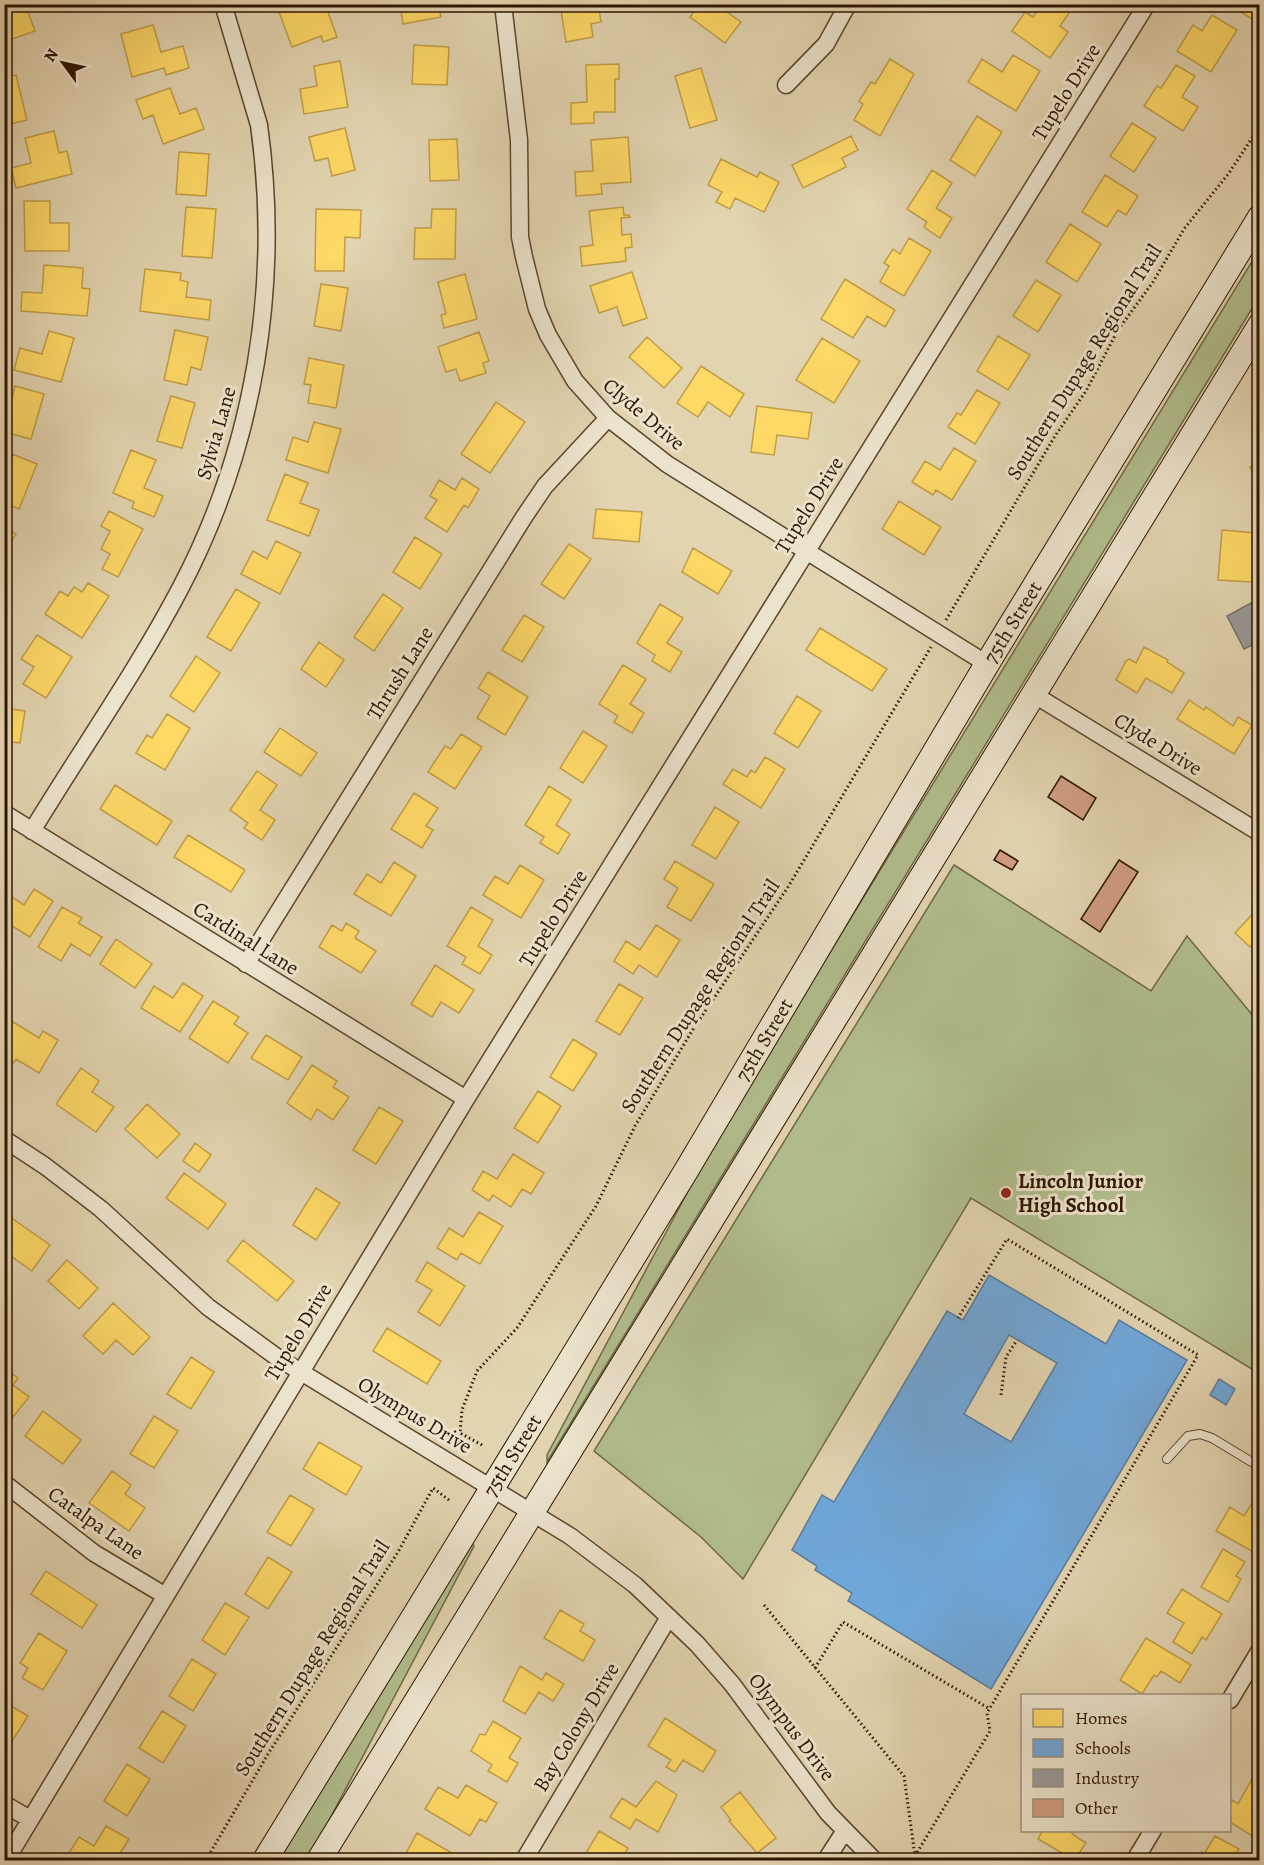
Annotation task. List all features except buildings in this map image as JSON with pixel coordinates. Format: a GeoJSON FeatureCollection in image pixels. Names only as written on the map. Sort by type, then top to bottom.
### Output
{"type":"FeatureCollection","features":[{"type":"Feature","properties":{"kind":"main road","name":"75th Street"},"geometry":{"type":"LineString","coordinates":[[265,1860],[814,958],[987,664],[1260,217]]}},
{"type":"Feature","properties":{"kind":"main road"},"geometry":{"type":"LineString","coordinates":[[319,1860],[1260,325]]}},
{"type":"Feature","properties":{"kind":"street","name":"Sylvia Lane"},"geometry":{"type":"LineString","coordinates":[[32,831],[181,588],[219,500],[254,386],[265,299],[266,222],[261,143],[259,125],[223,4]]}},
{"type":"Feature","properties":{"kind":"street","name":"Clyde Drive"},"geometry":{"type":"LineString","coordinates":[[503,4],[519,140],[520,237],[531,287],[544,326],[561,360],[593,403],[608,418],[667,464],[987,664]]}},
{"type":"Feature","properties":{"kind":"street"},"geometry":{"type":"LineString","coordinates":[[786,85],[826,44],[848,4]]}},
{"type":"Feature","properties":{"kind":"street","name":"Tupelo Drive"},"geometry":{"type":"LineString","coordinates":[[6,1860],[465,1100],[1147,4]]}},
{"type":"Feature","properties":{"kind":"street","name":"Thrush Lane"},"geometry":{"type":"LineString","coordinates":[[246,964],[524,517],[545,486],[608,418]]}},
{"type":"Feature","properties":{"kind":"street","name":"Clyde Drive"},"geometry":{"type":"LineString","coordinates":[[1033,694],[1260,833]]}},
{"type":"Feature","properties":{"kind":"street","name":"Cardinal Lane"},"geometry":{"type":"LineString","coordinates":[[4,813],[465,1100]]}},
{"type":"Feature","properties":{"kind":"street","name":"Olympus Drive"},"geometry":{"type":"LineString","coordinates":[[4,1139],[45,1166],[101,1209],[226,1321],[300,1372],[493,1488],[617,1570],[669,1617],[732,1684],[844,1832],[874,1860]]}},
{"type":"Feature","properties":{"kind":"street","name":"Catalpa Lane"},"geometry":{"type":"LineString","coordinates":[[4,1483],[94,1553],[164,1595]]}},
{"type":"Feature","properties":{"kind":"street","name":"Bay Colony Drive"},"geometry":{"type":"LineString","coordinates":[[524,1860],[669,1617]]}},
{"type":"Feature","properties":{"kind":"street"},"geometry":{"type":"LineString","coordinates":[[1231,1698],[1260,1650]]}},
{"type":"Feature","properties":{"kind":"street"},"geometry":{"type":"LineString","coordinates":[[4,1804],[30,1819]]}},
{"type":"Feature","properties":{"kind":"street"},"geometry":{"type":"LineString","coordinates":[[826,1860],[844,1832]]}},
{"type":"Feature","properties":{"kind":"street"},"geometry":{"type":"LineString","coordinates":[[1135,1860],[1152,1832]]}},
{"type":"Feature","properties":{"kind":"lane"},"geometry":{"type":"LineString","coordinates":[[1167,1459],[1188,1436],[1200,1434],[1212,1438],[1260,1467]]}},
{"type":"Feature","properties":{"kind":"path","name":"Southern Dupage Regional Trail"},"geometry":{"type":"LineString","coordinates":[[945,621],[1055,436],[1086,391],[1118,330],[1153,282],[1184,229],[1229,173],[1260,126]]}},
{"type":"Feature","properties":{"kind":"path","name":"Southern Dupage Regional Trail"},"geometry":{"type":"LineString","coordinates":[[482,1445],[460,1433],[462,1410],[477,1371],[517,1328],[596,1206],[635,1126],[692,1031],[788,887],[931,647]]}},
{"type":"Feature","properties":{"kind":"path"},"geometry":{"type":"LineString","coordinates":[[764,1605],[904,1776],[915,1856],[990,1731],[987,1713],[1198,1355],[1007,1239],[958,1318]]}},
{"type":"Feature","properties":{"kind":"path"},"geometry":{"type":"LineString","coordinates":[[1001,1395],[1006,1357],[1017,1340]]}},
{"type":"Feature","properties":{"kind":"path","name":"Southern Dupage Regional Trail"},"geometry":{"type":"LineString","coordinates":[[206,1860],[268,1754],[398,1552],[433,1488],[449,1500]]}},
{"type":"Feature","properties":{"kind":"path"},"geometry":{"type":"LineString","coordinates":[[815,1668],[843,1622],[990,1709]]}},
{"type":"Feature","properties":{"kind":"green space"},"geometry":{"type":"Polygon","coordinates":[[[1259,250],[1259,297],[547,1462],[547,1455],[693,1182],[755,1075],[1259,250]]]}},
{"type":"Feature","properties":{"kind":"green space"},"geometry":{"type":"Polygon","coordinates":[[[954,865],[1151,991],[1187,936],[1259,1023],[1259,1363],[1255,1371],[971,1198],[743,1579],[701,1537],[594,1451],[954,865]]]}},
{"type":"Feature","properties":{"kind":"green space"},"geometry":{"type":"Polygon","coordinates":[[[471,1542],[474,1546],[326,1826],[305,1860],[278,1860],[471,1542]]]}},
{"type":"Feature","properties":{"kind":"place","name":"Lincoln Junior High School"},"geometry":{"type":"Point","coordinates":[1006,1193]}}]}
